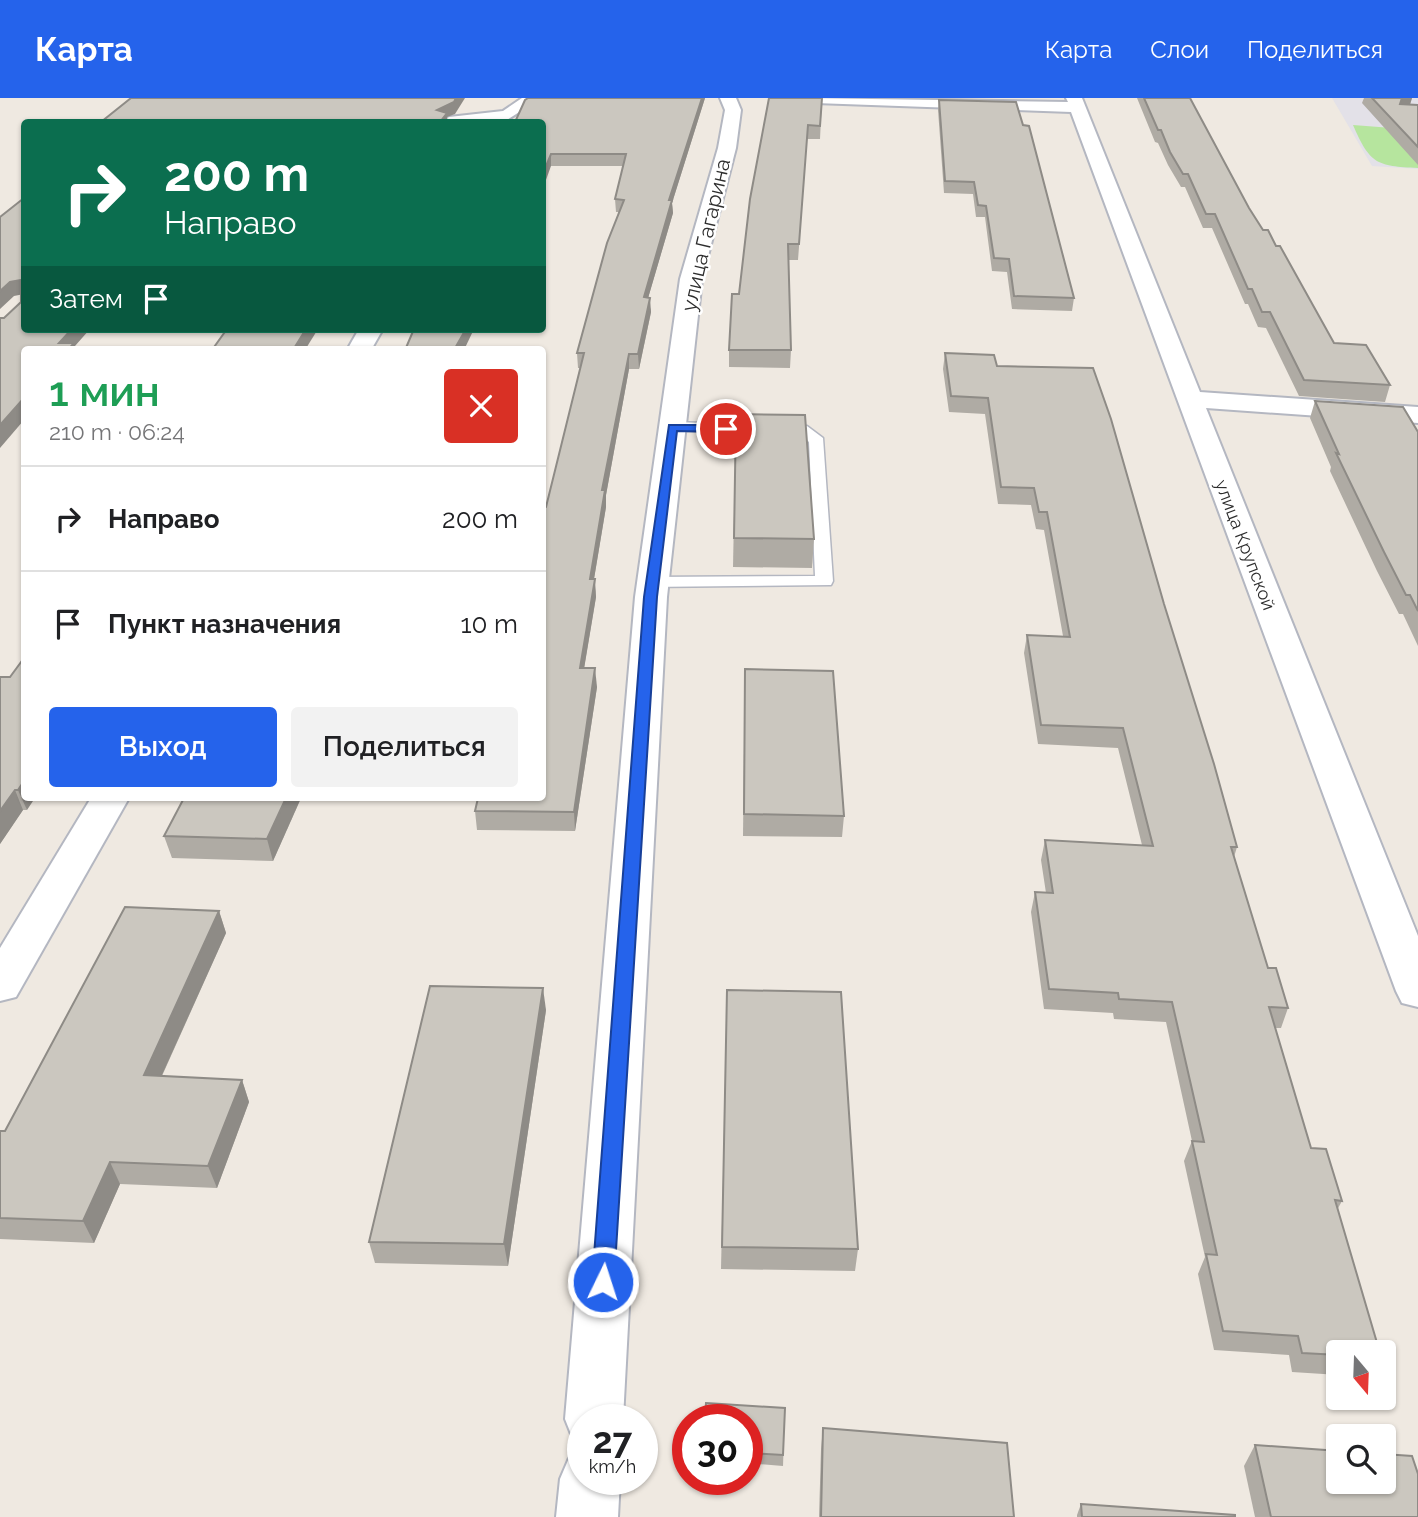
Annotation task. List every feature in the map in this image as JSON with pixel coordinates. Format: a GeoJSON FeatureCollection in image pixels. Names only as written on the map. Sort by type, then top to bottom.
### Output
{"type":"FeatureCollection","features":[{"type":"Feature","properties":{"kind":"street"},"geometry":{"type":"LineString","coordinates":[[496,119],[516,113],[533,98]]}},
{"type":"Feature","properties":{"kind":"street","name":"улица Гагарина"},"geometry":{"type":"LineString","coordinates":[[595,1404],[653,583],[691,279],[727,148],[733,110],[728,98]]}},
{"type":"Feature","properties":{"kind":"street"},"geometry":{"type":"LineString","coordinates":[[815,98],[1076,103]]}},
{"type":"Feature","properties":{"kind":"street","name":"улица Крупской"},"geometry":{"type":"LineString","coordinates":[[1076,103],[1418,991]]}},
{"type":"Feature","properties":{"kind":"street"},"geometry":{"type":"LineString","coordinates":[[1188,398],[1418,415]]}},
{"type":"Feature","properties":{"kind":"street"},"geometry":{"type":"LineString","coordinates":[[0,985],[108,801]]}},
{"type":"Feature","properties":{"kind":"street"},"geometry":{"type":"LineString","coordinates":[[587,1517],[589,1495]]}},
{"type":"Feature","properties":{"kind":"lane"},"geometry":{"type":"LineString","coordinates":[[653,583],[824,581],[817,441],[807,431],[672,427]]}},
{"type":"Feature","properties":{"kind":"shaded area"},"geometry":{"type":"Polygon","coordinates":[[[1332,98],[1418,98],[1418,169],[1372,166],[1332,98]]]}},
{"type":"Feature","properties":{"kind":"green space"},"geometry":{"type":"Polygon","coordinates":[[[1353,125],[1418,130],[1418,168],[1393,166],[1376,160],[1364,148],[1353,125]]]}},
{"type":"Feature","properties":{"kind":"building"},"geometry":{"type":"Polygon","coordinates":[[[131,98],[456,98],[454,102],[437,110],[447,113],[442,119],[105,119],[131,98]]]}},
{"type":"Feature","properties":{"kind":"building"},"geometry":{"type":"Polygon","coordinates":[[[702,98],[669,200],[672,200],[644,297],[650,298],[638,354],[629,354],[602,490],[605,490],[590,579],[595,579],[580,668],[595,668],[574,812],[475,811],[477,801],[546,801],[546,507],[584,353],[577,353],[607,243],[624,200],[615,199],[626,154],[551,154],[546,166],[546,119],[516,119],[525,100],[702,98]]]}},
{"type":"Feature","properties":{"kind":"building"},"geometry":{"type":"Polygon","coordinates":[[[769,98],[822,98],[820,126],[808,125],[799,244],[788,244],[791,350],[729,350],[732,294],[739,294],[750,199],[769,98]]]}},
{"type":"Feature","properties":{"kind":"building"},"geometry":{"type":"Polygon","coordinates":[[[1144,98],[1190,98],[1249,208],[1263,230],[1268,230],[1276,246],[1280,246],[1334,343],[1366,345],[1390,385],[1304,380],[1270,312],[1262,312],[1252,289],[1248,289],[1215,214],[1206,214],[1188,174],[1183,174],[1170,152],[1144,98]]]}},
{"type":"Feature","properties":{"kind":"building"},"geometry":{"type":"Polygon","coordinates":[[[1372,98],[1402,98],[1400,104],[1418,105],[1418,147],[1372,98]]]}},
{"type":"Feature","properties":{"kind":"building"},"geometry":{"type":"Polygon","coordinates":[[[939,100],[1016,102],[1023,125],[1029,126],[1074,298],[1014,296],[1009,259],[994,258],[986,206],[978,205],[974,182],[945,181],[939,100]]]}},
{"type":"Feature","properties":{"kind":"building"},"geometry":{"type":"Polygon","coordinates":[[[21,200],[21,280],[10,282],[0,291],[0,217],[21,200]]]}},
{"type":"Feature","properties":{"kind":"building"},"geometry":{"type":"Polygon","coordinates":[[[21,302],[21,333],[68,333],[59,343],[74,343],[71,346],[21,346],[21,401],[0,425],[0,318],[4,318],[21,302]]]}},
{"type":"Feature","properties":{"kind":"building"},"geometry":{"type":"Polygon","coordinates":[[[224,333],[304,333],[295,346],[215,346],[224,333]]]}},
{"type":"Feature","properties":{"kind":"building"},"geometry":{"type":"Polygon","coordinates":[[[412,333],[464,333],[456,346],[407,346],[412,333]]]}},
{"type":"Feature","properties":{"kind":"building"},"geometry":{"type":"Polygon","coordinates":[[[945,353],[994,355],[997,366],[1093,368],[1111,419],[1164,604],[1214,764],[1237,847],[1231,847],[1268,968],[1276,968],[1288,1008],[1269,1007],[1311,1148],[1326,1149],[1342,1201],[1335,1200],[1376,1340],[1326,1340],[1326,1354],[1302,1353],[1298,1336],[1223,1331],[1206,1254],[1217,1255],[1192,1141],[1204,1142],[1172,1002],[1119,999],[1118,993],[1049,989],[1035,892],[1053,893],[1045,840],[1153,846],[1123,728],[1041,725],[1027,635],[1070,637],[1047,512],[1039,512],[1034,488],[1001,487],[988,398],[951,396],[945,353]]]}},
{"type":"Feature","properties":{"kind":"building"},"geometry":{"type":"Polygon","coordinates":[[[1315,401],[1403,407],[1418,432],[1418,611],[1410,595],[1406,595],[1384,552],[1336,453],[1339,454],[1315,401]]]}},
{"type":"Feature","properties":{"kind":"building"},"geometry":{"type":"Polygon","coordinates":[[[736,414],[805,415],[814,539],[734,538],[736,414]]]}},
{"type":"Feature","properties":{"kind":"building"},"geometry":{"type":"Polygon","coordinates":[[[21,662],[21,786],[0,811],[0,677],[10,677],[21,662]]]}},
{"type":"Feature","properties":{"kind":"building"},"geometry":{"type":"Polygon","coordinates":[[[745,669],[833,671],[844,816],[744,814],[745,669]]]}},
{"type":"Feature","properties":{"kind":"building"},"geometry":{"type":"Polygon","coordinates":[[[182,801],[285,801],[267,839],[164,836],[182,801]]]}},
{"type":"Feature","properties":{"kind":"building"},"geometry":{"type":"Polygon","coordinates":[[[125,907],[219,911],[144,1075],[242,1080],[208,1166],[110,1162],[83,1221],[0,1218],[0,1131],[5,1131],[125,907]]]}},
{"type":"Feature","properties":{"kind":"building"},"geometry":{"type":"Polygon","coordinates":[[[430,986],[543,988],[504,1244],[369,1242],[430,986]]]}},
{"type":"Feature","properties":{"kind":"building"},"geometry":{"type":"Polygon","coordinates":[[[727,990],[841,992],[858,1249],[722,1247],[727,990]]]}},
{"type":"Feature","properties":{"kind":"building"},"geometry":{"type":"Polygon","coordinates":[[[763,1407],[785,1408],[783,1455],[763,1454],[763,1407]]]}},
{"type":"Feature","properties":{"kind":"building"},"geometry":{"type":"Polygon","coordinates":[[[823,1428],[1007,1443],[1014,1517],[821,1517],[823,1428]]]}},
{"type":"Feature","properties":{"kind":"building"},"geometry":{"type":"Polygon","coordinates":[[[1255,1445],[1326,1450],[1326,1494],[1396,1494],[1396,1455],[1412,1456],[1418,1474],[1418,1517],[1271,1517],[1255,1445]]]}},
{"type":"Feature","properties":{"kind":"building"},"geometry":{"type":"Polygon","coordinates":[[[1081,1504],[1235,1515],[1235,1517],[1082,1517],[1081,1504]]]}},
{"type":"Feature","properties":{"kind":"route"},"geometry":{"type":"LineString","coordinates":[[603,1282],[651,597],[672,427],[726,429]]}}]}
